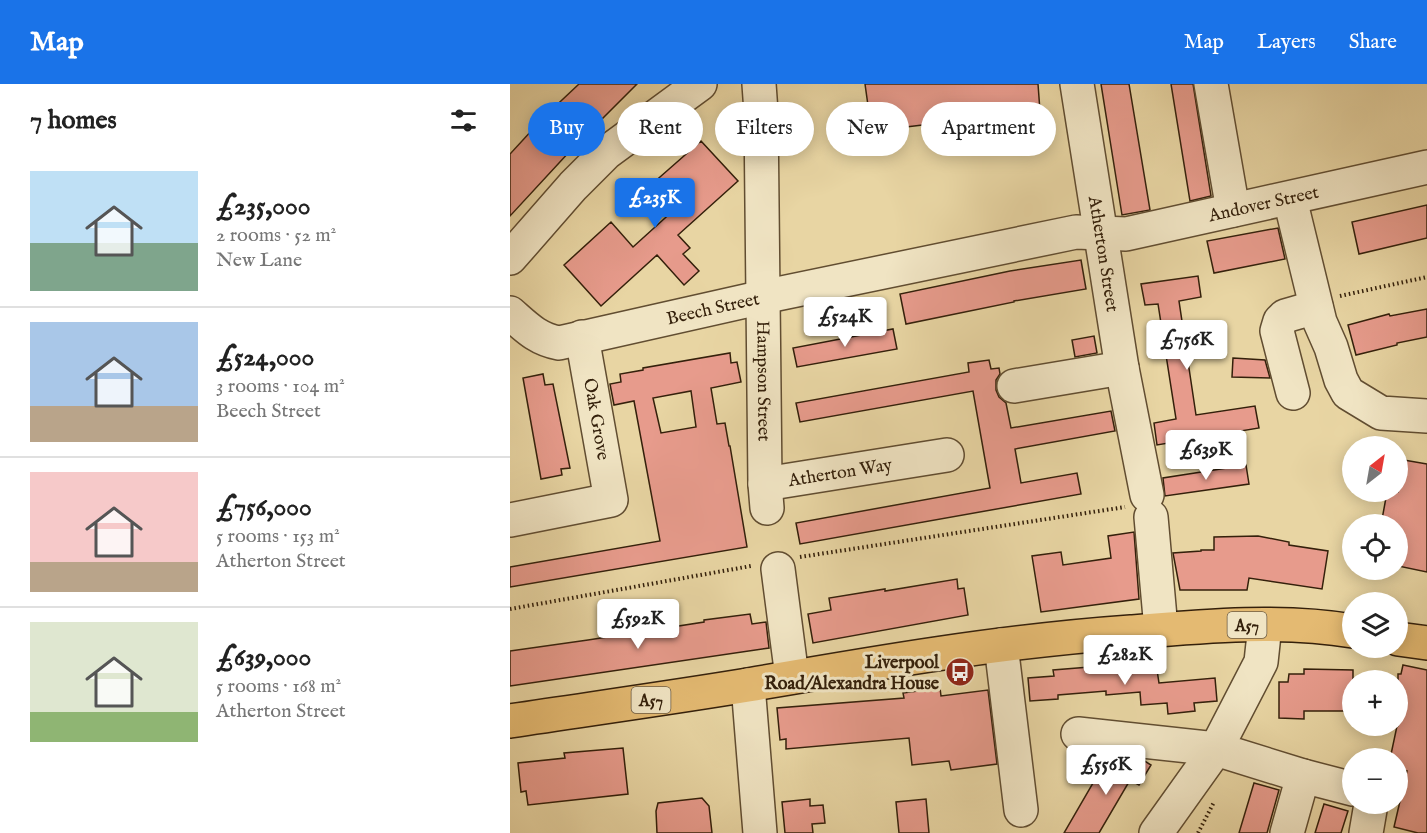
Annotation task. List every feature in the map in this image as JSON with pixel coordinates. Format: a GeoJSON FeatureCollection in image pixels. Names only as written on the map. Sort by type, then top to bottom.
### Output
{"type":"FeatureCollection","features":[{"type":"Feature","properties":{"kind":"main road","name":"A57"},"geometry":{"type":"LineString","coordinates":[[510,721],[1001,645],[1098,634],[1219,625],[1342,629]]}},
{"type":"Feature","properties":{"kind":"main road"},"geometry":{"type":"LineString","coordinates":[[1408,641],[1427,644]]}},
{"type":"Feature","properties":{"kind":"street","name":"Hampson Street"},"geometry":{"type":"LineString","coordinates":[[759,84],[766,496]]}},
{"type":"Feature","properties":{"kind":"street","name":"Atherton Street"},"geometry":{"type":"LineString","coordinates":[[1077,84],[1161,630]]}},
{"type":"Feature","properties":{"kind":"street"},"geometry":{"type":"LineString","coordinates":[[1211,84],[1233,210]]}},
{"type":"Feature","properties":{"kind":"street"},"geometry":{"type":"LineString","coordinates":[[510,258],[573,186],[606,153],[679,89]]}},
{"type":"Feature","properties":{"kind":"street","name":"Andover Street"},"geometry":{"type":"LineString","coordinates":[[1101,233],[1126,234],[1427,167]]}},
{"type":"Feature","properties":{"kind":"street"},"geometry":{"type":"LineString","coordinates":[[1290,199],[1317,310],[1341,380],[1348,393],[1381,413],[1427,416]]}},
{"type":"Feature","properties":{"kind":"street","name":"Beech Street"},"geometry":{"type":"LineString","coordinates":[[510,313],[536,336],[559,344],[762,297],[1076,232],[1101,233]]}},
{"type":"Feature","properties":{"kind":"street"},"geometry":{"type":"LineString","coordinates":[[1293,393],[1277,331],[1280,321],[1286,316],[1317,310]]}},
{"type":"Feature","properties":{"kind":"street","name":"Oak Grove"},"geometry":{"type":"LineString","coordinates":[[510,520],[611,500],[582,338]]}},
{"type":"Feature","properties":{"kind":"street"},"geometry":{"type":"LineString","coordinates":[[1014,386],[1122,368]]}},
{"type":"Feature","properties":{"kind":"street","name":"Atherton Way"},"geometry":{"type":"LineString","coordinates":[[766,496],[913,449],[947,455]]}},
{"type":"Feature","properties":{"kind":"street"},"geometry":{"type":"LineString","coordinates":[[777,565],[792,677]]}},
{"type":"Feature","properties":{"kind":"street"},"geometry":{"type":"LineString","coordinates":[[1156,833],[1216,749],[1262,662],[1265,625]]}},
{"type":"Feature","properties":{"kind":"street"},"geometry":{"type":"LineString","coordinates":[[1001,645],[1021,810]]}},
{"type":"Feature","properties":{"kind":"street"},"geometry":{"type":"LineString","coordinates":[[748,685],[760,833]]}},
{"type":"Feature","properties":{"kind":"street"},"geometry":{"type":"LineString","coordinates":[[1078,734],[1216,749],[1342,786]]}},
{"type":"Feature","properties":{"kind":"street"},"geometry":{"type":"LineString","coordinates":[[1287,833],[1303,776]]}},
{"type":"Feature","properties":{"kind":"street"},"geometry":{"type":"LineString","coordinates":[[1366,833],[1369,814]]}},
{"type":"Feature","properties":{"kind":"path"},"geometry":{"type":"LineString","coordinates":[[1317,310],[1427,277]]}},
{"type":"Feature","properties":{"kind":"path"},"geometry":{"type":"LineString","coordinates":[[510,609],[1141,506]]}},
{"type":"Feature","properties":{"kind":"building"},"geometry":{"type":"Polygon","coordinates":[[[579,84],[637,84],[605,116],[605,102],[560,102],[579,84]]]}},
{"type":"Feature","properties":{"kind":"building"},"geometry":{"type":"Polygon","coordinates":[[[865,84],[1038,84],[1039,102],[921,102],[921,125],[909,127],[909,102],[868,102],[865,84]]]}},
{"type":"Feature","properties":{"kind":"building"},"geometry":{"type":"Polygon","coordinates":[[[1101,84],[1129,84],[1150,210],[1122,215],[1101,84]]]}},
{"type":"Feature","properties":{"kind":"building"},"geometry":{"type":"Polygon","coordinates":[[[1171,84],[1193,84],[1211,196],[1190,201],[1171,84]]]}},
{"type":"Feature","properties":{"kind":"building"},"geometry":{"type":"Polygon","coordinates":[[[528,134],[528,156],[565,156],[510,216],[510,154],[528,134]]]}},
{"type":"Feature","properties":{"kind":"building"},"geometry":{"type":"Polygon","coordinates":[[[703,143],[738,181],[678,235],[690,248],[683,254],[699,271],[684,285],[657,255],[601,306],[564,265],[611,222],[633,247],[675,209],[652,184],[684,156],[703,156],[703,143]]]}},
{"type":"Feature","properties":{"kind":"building"},"geometry":{"type":"Polygon","coordinates":[[[1427,205],[1427,238],[1359,254],[1352,222],[1427,205]]]}},
{"type":"Feature","properties":{"kind":"building"},"geometry":{"type":"Polygon","coordinates":[[[1278,228],[1285,259],[1214,273],[1207,241],[1278,228]]]}},
{"type":"Feature","properties":{"kind":"building"},"geometry":{"type":"Polygon","coordinates":[[[1081,260],[1086,289],[1014,301],[906,324],[900,294],[1010,271],[1081,260]]]}},
{"type":"Feature","properties":{"kind":"building"},"geometry":{"type":"Polygon","coordinates":[[[1198,276],[1201,297],[1179,301],[1196,415],[1255,406],[1259,428],[1157,445],[1154,423],[1176,419],[1158,304],[1145,305],[1141,284],[1198,276]]]}},
{"type":"Feature","properties":{"kind":"building"},"geometry":{"type":"Polygon","coordinates":[[[1427,309],[1427,337],[1356,355],[1348,325],[1389,314],[1390,316],[1427,309]]]}},
{"type":"Feature","properties":{"kind":"building"},"geometry":{"type":"Polygon","coordinates":[[[893,329],[897,349],[797,367],[793,348],[893,329]]]}},
{"type":"Feature","properties":{"kind":"building"},"geometry":{"type":"Polygon","coordinates":[[[1094,336],[1097,353],[1075,357],[1072,340],[1094,336]]]}},
{"type":"Feature","properties":{"kind":"building"},"geometry":{"type":"Polygon","coordinates":[[[730,353],[731,363],[737,362],[741,382],[711,388],[717,424],[725,423],[747,547],[510,587],[510,567],[660,541],[634,401],[614,405],[610,384],[621,382],[620,374],[643,370],[643,368],[730,353]],[[691,391],[653,398],[661,433],[696,427],[691,391]]]}},
{"type":"Feature","properties":{"kind":"building"},"geometry":{"type":"Polygon","coordinates":[[[1233,358],[1265,360],[1270,378],[1232,377],[1233,358]]]}},
{"type":"Feature","properties":{"kind":"building"},"geometry":{"type":"Polygon","coordinates":[[[989,360],[991,369],[999,368],[1000,374],[996,380],[996,390],[999,397],[1006,403],[1011,428],[1111,411],[1115,431],[1015,449],[1021,483],[1077,473],[1081,494],[800,544],[796,523],[990,488],[973,391],[800,422],[796,403],[969,372],[968,363],[989,360]]]}},
{"type":"Feature","properties":{"kind":"building"},"geometry":{"type":"Polygon","coordinates":[[[543,374],[545,385],[553,384],[570,468],[561,469],[562,475],[541,479],[523,378],[543,374]]]}},
{"type":"Feature","properties":{"kind":"building"},"geometry":{"type":"Polygon","coordinates":[[[1408,461],[1427,464],[1427,572],[1408,568],[1408,514],[1383,514],[1385,502],[1408,502],[1408,461]]]}},
{"type":"Feature","properties":{"kind":"building"},"geometry":{"type":"Polygon","coordinates":[[[1246,465],[1249,484],[1165,496],[1163,478],[1246,465]]]}},
{"type":"Feature","properties":{"kind":"building"},"geometry":{"type":"Polygon","coordinates":[[[1134,532],[1139,599],[1041,612],[1032,556],[1061,552],[1063,565],[1111,558],[1108,536],[1134,532]]]}},
{"type":"Feature","properties":{"kind":"building"},"geometry":{"type":"Polygon","coordinates":[[[1258,536],[1289,542],[1289,545],[1328,551],[1322,589],[1249,578],[1247,590],[1180,590],[1173,553],[1214,550],[1214,537],[1258,536]]]}},
{"type":"Feature","properties":{"kind":"building"},"geometry":{"type":"Polygon","coordinates":[[[957,579],[958,589],[964,588],[968,615],[813,643],[808,614],[831,610],[829,598],[957,579]]]}},
{"type":"Feature","properties":{"kind":"building"},"geometry":{"type":"Polygon","coordinates":[[[750,614],[752,624],[766,622],[769,648],[510,686],[510,651],[750,614]]]}},
{"type":"Feature","properties":{"kind":"building"},"geometry":{"type":"Polygon","coordinates":[[[1139,663],[1140,672],[1157,670],[1159,683],[1215,678],[1217,701],[1194,703],[1195,711],[1168,714],[1167,703],[1141,705],[1140,692],[1106,695],[1106,691],[1058,695],[1058,699],[1030,701],[1028,678],[1054,676],[1053,670],[1139,663]]]}},
{"type":"Feature","properties":{"kind":"building"},"geometry":{"type":"Polygon","coordinates":[[[1403,665],[1427,670],[1427,833],[1394,827],[1397,814],[1408,814],[1408,748],[1392,748],[1395,736],[1408,736],[1408,670],[1402,670],[1403,665]]]}},
{"type":"Feature","properties":{"kind":"building"},"geometry":{"type":"Polygon","coordinates":[[[1304,669],[1353,670],[1342,670],[1342,711],[1304,711],[1304,719],[1279,718],[1279,682],[1288,682],[1289,674],[1304,674],[1304,669]]]}},
{"type":"Feature","properties":{"kind":"building"},"geometry":{"type":"Polygon","coordinates":[[[940,688],[941,696],[988,690],[997,764],[951,770],[949,761],[912,765],[909,738],[786,749],[786,739],[780,740],[777,708],[904,698],[903,693],[940,688]]]}},
{"type":"Feature","properties":{"kind":"building"},"geometry":{"type":"Polygon","coordinates":[[[623,748],[628,794],[528,805],[526,791],[521,792],[518,763],[565,758],[564,753],[623,748]]]}},
{"type":"Feature","properties":{"kind":"building"},"geometry":{"type":"Polygon","coordinates":[[[1128,758],[1143,760],[1151,765],[1139,785],[1130,780],[1099,833],[1064,833],[1104,764],[1120,773],[1128,758]]]}},
{"type":"Feature","properties":{"kind":"building"},"geometry":{"type":"Polygon","coordinates":[[[1254,783],[1279,790],[1267,833],[1239,833],[1254,783]]]}},
{"type":"Feature","properties":{"kind":"building"},"geometry":{"type":"Polygon","coordinates":[[[702,798],[709,806],[712,833],[657,833],[658,803],[702,798]]]}},
{"type":"Feature","properties":{"kind":"building"},"geometry":{"type":"Polygon","coordinates":[[[810,799],[810,806],[823,805],[825,823],[812,824],[813,833],[785,833],[782,802],[810,799]]]}},
{"type":"Feature","properties":{"kind":"building"},"geometry":{"type":"Polygon","coordinates":[[[926,799],[929,833],[899,833],[896,802],[926,799]]]}},
{"type":"Feature","properties":{"kind":"building"},"geometry":{"type":"Polygon","coordinates":[[[1324,804],[1342,809],[1342,814],[1347,814],[1341,833],[1315,833],[1324,804]]]}},
{"type":"Feature","properties":{"kind":"place","name":"Liverpool Road/Alexandra House"},"geometry":{"type":"Point","coordinates":[960,672]}}]}
